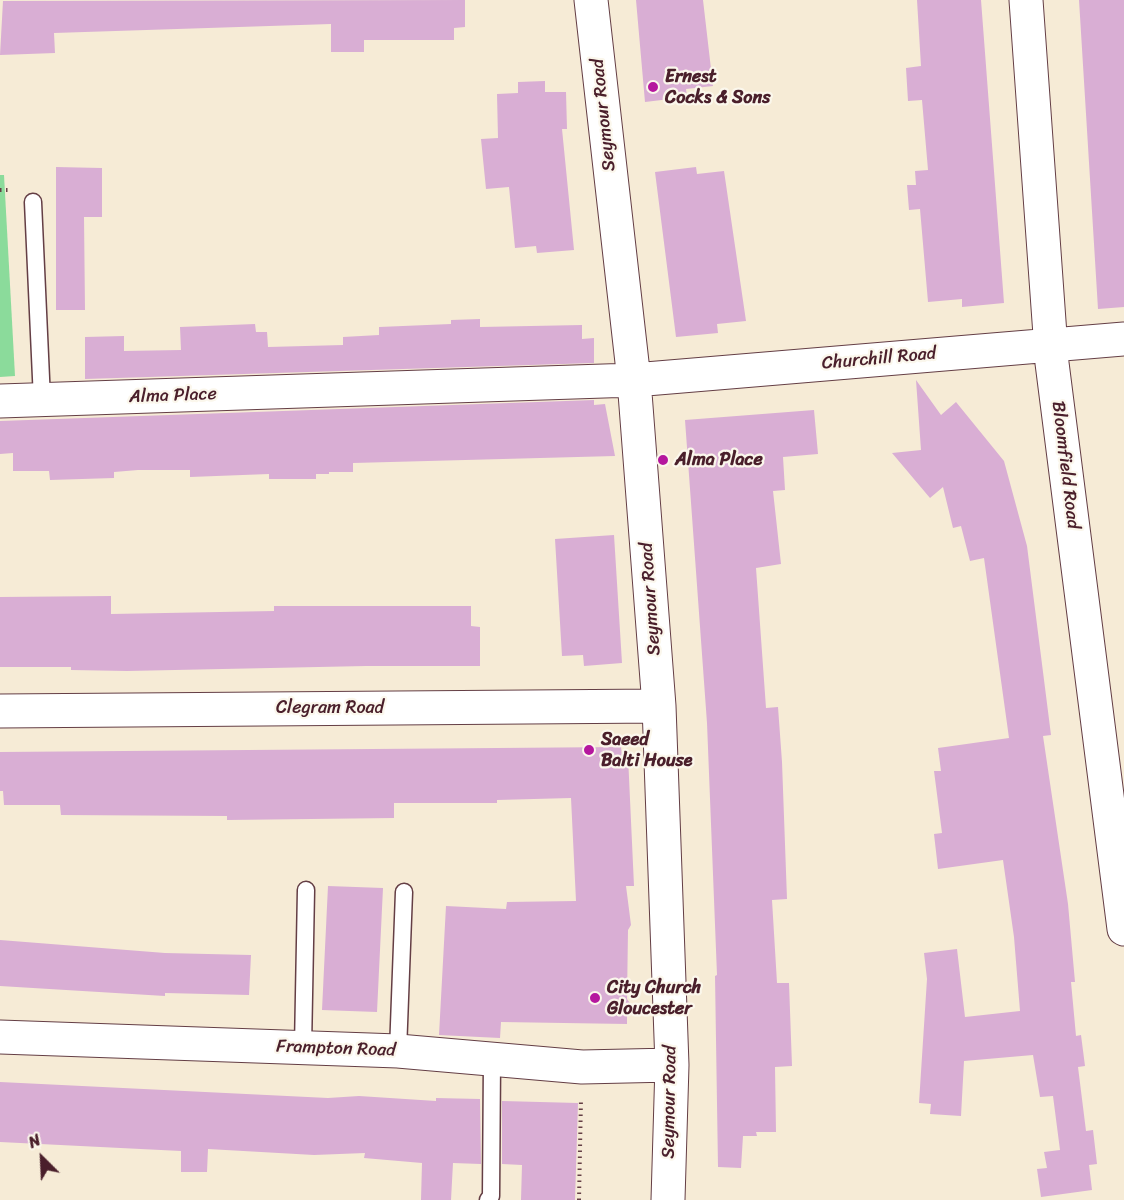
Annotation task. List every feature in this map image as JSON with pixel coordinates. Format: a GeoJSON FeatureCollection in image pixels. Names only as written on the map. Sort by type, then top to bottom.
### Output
{"type":"FeatureCollection","features":[{"type":"Feature","properties":{"kind":"street","name":"Seymour Road"},"geometry":{"type":"LineString","coordinates":[[591,0],[634,380],[659,706],[672,1065],[668,1200]]}},
{"type":"Feature","properties":{"kind":"street","name":"Bloomfield Road"},"geometry":{"type":"LineString","coordinates":[[1026,0],[1051,345],[1124,929]]}},
{"type":"Feature","properties":{"kind":"street","name":"Churchill Road"},"geometry":{"type":"LineString","coordinates":[[634,380],[1124,339]]}},
{"type":"Feature","properties":{"kind":"street","name":"Alma Place"},"geometry":{"type":"LineString","coordinates":[[0,401],[634,380]]}},
{"type":"Feature","properties":{"kind":"street","name":"Clegram Road"},"geometry":{"type":"LineString","coordinates":[[0,711],[659,706]]}},
{"type":"Feature","properties":{"kind":"street","name":"Frampton Road"},"geometry":{"type":"LineString","coordinates":[[0,1037],[398,1051],[492,1061],[582,1067],[672,1065]]}},
{"type":"Feature","properties":{"kind":"lane"},"geometry":{"type":"LineString","coordinates":[[33,202],[42,400]]}},
{"type":"Feature","properties":{"kind":"lane"},"geometry":{"type":"LineString","coordinates":[[303,1047],[306,890]]}},
{"type":"Feature","properties":{"kind":"lane"},"geometry":{"type":"LineString","coordinates":[[398,1051],[404,892]]}},
{"type":"Feature","properties":{"kind":"lane"},"geometry":{"type":"LineString","coordinates":[[488,1200],[491,1196],[492,1061]]}},
{"type":"Feature","properties":{"kind":"path"},"geometry":{"type":"LineString","coordinates":[[579,1200],[582,1067]]}},
{"type":"Feature","properties":{"kind":"green space"},"geometry":{"type":"Polygon","coordinates":[[[0,175],[4,175],[15,376],[0,377],[0,175]]]}},
{"type":"Feature","properties":{"kind":"building"},"geometry":{"type":"Polygon","coordinates":[[[465,0],[465,27],[454,28],[454,40],[364,40],[364,52],[331,52],[331,24],[54,33],[55,53],[0,55],[3,1],[465,0]]]}},
{"type":"Feature","properties":{"kind":"building"},"geometry":{"type":"Polygon","coordinates":[[[636,0],[703,0],[713,86],[686,89],[687,97],[645,102],[636,0]]]}},
{"type":"Feature","properties":{"kind":"building"},"geometry":{"type":"Polygon","coordinates":[[[917,0],[981,0],[1004,303],[962,307],[962,299],[928,302],[920,209],[909,210],[907,185],[916,185],[915,171],[928,170],[922,100],[908,101],[906,68],[921,66],[917,0]]]}},
{"type":"Feature","properties":{"kind":"building"},"geometry":{"type":"Polygon","coordinates":[[[1079,0],[1124,0],[1124,307],[1098,309],[1079,0]]]}},
{"type":"Feature","properties":{"kind":"building"},"geometry":{"type":"Polygon","coordinates":[[[545,81],[545,92],[566,92],[567,129],[562,129],[574,250],[537,253],[536,246],[515,248],[509,187],[486,189],[481,139],[498,138],[497,94],[518,93],[518,82],[545,81]]]}},
{"type":"Feature","properties":{"kind":"building"},"geometry":{"type":"Polygon","coordinates":[[[56,167],[102,168],[102,217],[84,217],[85,310],[56,310],[56,167]]]}},
{"type":"Feature","properties":{"kind":"building"},"geometry":{"type":"Polygon","coordinates":[[[696,167],[697,174],[724,171],[746,321],[717,324],[718,333],[676,337],[655,172],[696,167]]]}},
{"type":"Feature","properties":{"kind":"building"},"geometry":{"type":"Polygon","coordinates":[[[480,319],[480,327],[582,325],[582,339],[594,338],[594,363],[85,379],[85,337],[124,336],[124,351],[181,350],[180,327],[255,324],[256,332],[267,332],[268,347],[343,345],[343,337],[379,335],[379,327],[451,324],[451,320],[480,319]]]}},
{"type":"Feature","properties":{"kind":"building"},"geometry":{"type":"Polygon","coordinates":[[[916,380],[941,415],[956,402],[1004,461],[1027,546],[1051,735],[1043,736],[1068,904],[1075,982],[1071,982],[1076,1036],[1081,1035],[1085,1066],[1078,1067],[1086,1131],[1093,1130],[1097,1164],[1089,1165],[1092,1190],[1041,1197],[1037,1169],[1047,1168],[1044,1152],[1060,1150],[1053,1096],[1040,1097],[1033,1055],[964,1061],[961,1116],[930,1114],[931,1104],[919,1103],[927,979],[924,953],[957,949],[965,1017],[1020,1011],[1014,937],[1003,860],[938,869],[934,834],[942,833],[934,771],[941,771],[938,748],[1009,738],[984,558],[970,561],[961,526],[953,528],[943,487],[930,498],[892,453],[921,450],[916,380]]]}},
{"type":"Feature","properties":{"kind":"building"},"geometry":{"type":"Polygon","coordinates":[[[594,400],[594,405],[605,404],[615,456],[353,463],[353,472],[316,474],[316,479],[269,479],[269,474],[190,477],[190,470],[138,470],[114,472],[114,478],[50,480],[49,471],[13,471],[13,453],[0,454],[0,421],[594,400]]]}},
{"type":"Feature","properties":{"kind":"building"},"geometry":{"type":"Polygon","coordinates":[[[814,410],[818,454],[783,457],[785,490],[773,491],[781,564],[756,568],[766,708],[778,707],[782,762],[787,899],[772,900],[777,983],[789,983],[792,1066],[775,1067],[776,1132],[756,1132],[757,1136],[743,1136],[741,1168],[718,1167],[715,976],[717,975],[707,723],[685,420],[814,410]]]}},
{"type":"Feature","properties":{"kind":"building"},"geometry":{"type":"Polygon","coordinates":[[[614,535],[622,663],[584,666],[583,655],[562,656],[555,539],[614,535]]]}},
{"type":"Feature","properties":{"kind":"building"},"geometry":{"type":"Polygon","coordinates":[[[111,596],[111,614],[274,611],[274,606],[471,606],[471,626],[480,627],[480,666],[127,671],[71,670],[71,667],[0,667],[0,597],[111,596]]]}},
{"type":"Feature","properties":{"kind":"building"},"geometry":{"type":"Polygon","coordinates":[[[621,747],[622,756],[628,756],[634,886],[626,886],[631,925],[628,930],[627,999],[634,1009],[627,1015],[627,1024],[501,1022],[500,1038],[439,1035],[446,906],[506,909],[507,902],[576,901],[571,798],[497,800],[497,803],[394,803],[394,818],[227,820],[227,816],[61,815],[60,805],[4,805],[3,791],[0,791],[0,752],[621,747]]]}},
{"type":"Feature","properties":{"kind":"building"},"geometry":{"type":"Polygon","coordinates":[[[328,886],[383,888],[377,1012],[322,1010],[328,886]]]}},
{"type":"Feature","properties":{"kind":"building"},"geometry":{"type":"Polygon","coordinates":[[[0,940],[165,953],[251,955],[249,995],[165,993],[165,996],[0,986],[0,940]]]}},
{"type":"Feature","properties":{"kind":"building"},"geometry":{"type":"Polygon","coordinates":[[[0,1082],[328,1098],[359,1096],[436,1101],[436,1098],[480,1099],[481,1164],[453,1163],[451,1200],[421,1200],[422,1163],[364,1158],[365,1153],[314,1155],[208,1149],[207,1172],[181,1172],[181,1151],[0,1142],[0,1082]]]}},
{"type":"Feature","properties":{"kind":"building"},"geometry":{"type":"Polygon","coordinates":[[[502,1101],[578,1103],[575,1200],[521,1200],[522,1165],[502,1164],[502,1101]]]}},
{"type":"Feature","properties":{"kind":"place","name":"Ernest Cocks & Sons"},"geometry":{"type":"Point","coordinates":[653,87]}},
{"type":"Feature","properties":{"kind":"place","name":"Alma Place"},"geometry":{"type":"Point","coordinates":[663,460]}},
{"type":"Feature","properties":{"kind":"place","name":"Saeed Balti House"},"geometry":{"type":"Point","coordinates":[589,750]}},
{"type":"Feature","properties":{"kind":"place","name":"City Church Gloucester"},"geometry":{"type":"Point","coordinates":[595,998]}}]}
